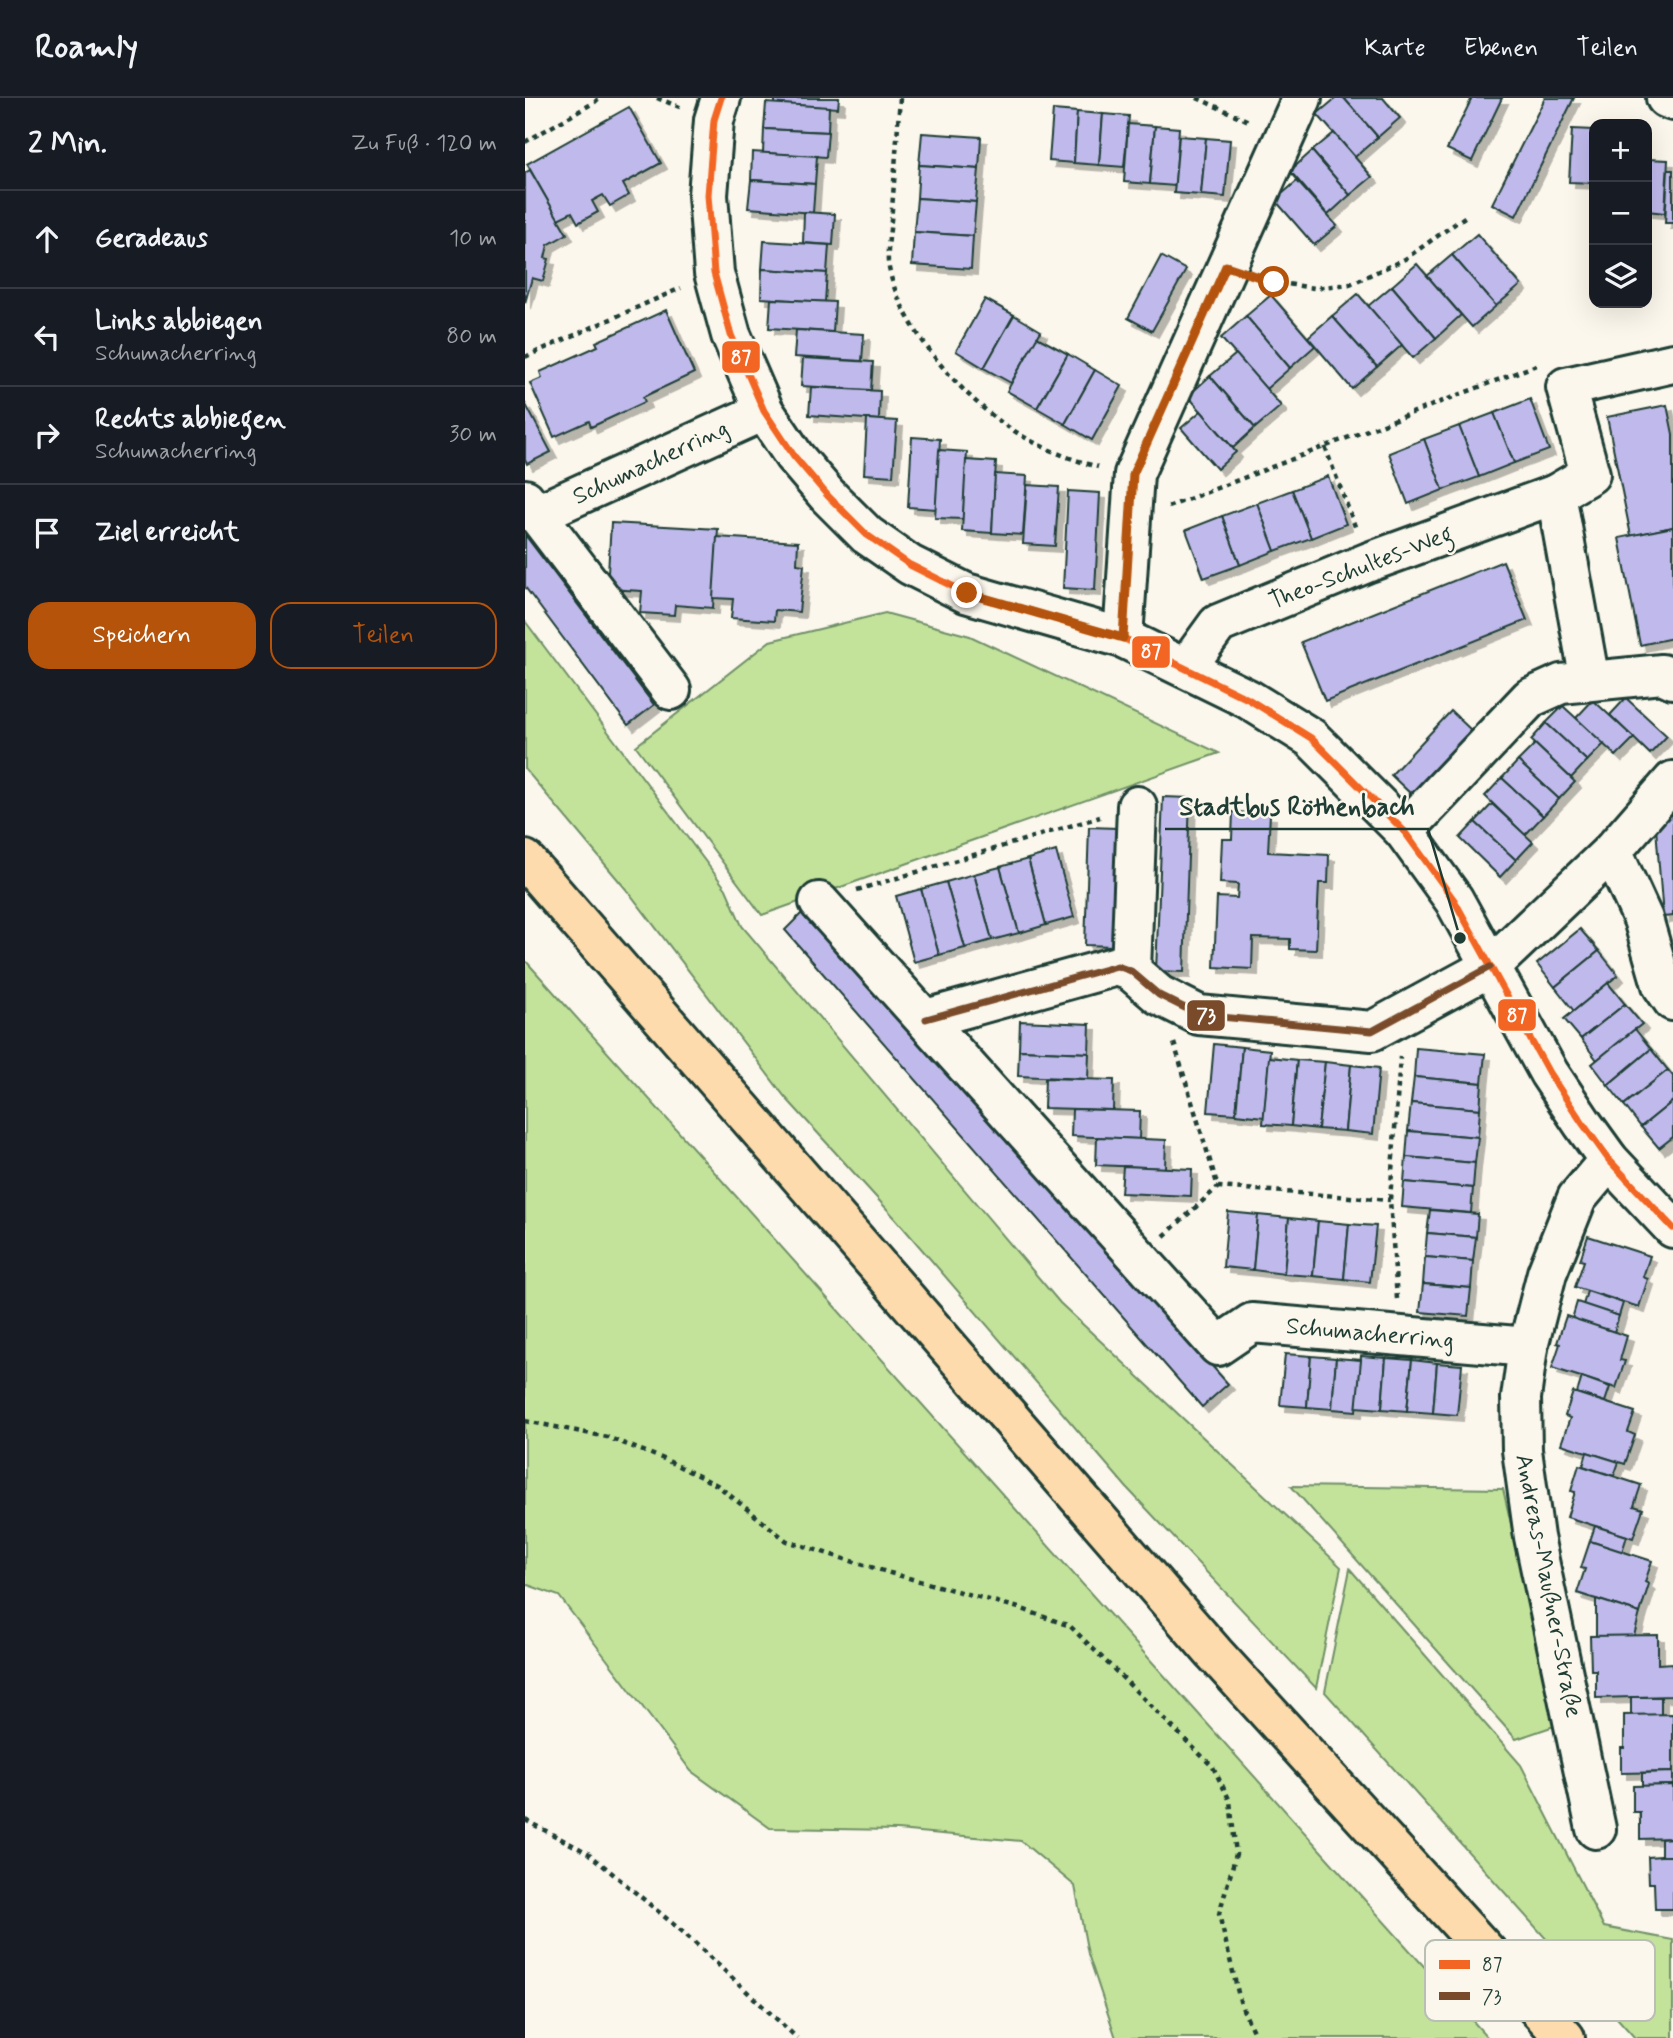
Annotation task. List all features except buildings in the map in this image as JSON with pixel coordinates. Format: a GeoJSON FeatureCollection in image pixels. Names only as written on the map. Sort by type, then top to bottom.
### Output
{"type":"FeatureCollection","features":[{"type":"Feature","properties":{"kind":"main road"},"geometry":{"type":"LineString","coordinates":[[525,860],[1214,1653],[1476,1940]]}},
{"type":"Feature","properties":{"kind":"main road"},"geometry":{"type":"LineString","coordinates":[[1550,2021],[1565,2038]]}},
{"type":"Feature","properties":{"kind":"street"},"geometry":{"type":"LineString","coordinates":[[721,98],[714,120],[708,195],[714,273],[731,335],[764,411],[794,456],[828,496],[867,535],[910,565],[967,593],[1123,638],[1248,699],[1311,738],[1404,831],[1454,900],[1549,1073],[1609,1160],[1673,1228]]}},
{"type":"Feature","properties":{"kind":"street"},"geometry":{"type":"LineString","coordinates":[[1123,638],[1133,474],[1302,98]]}},
{"type":"Feature","properties":{"kind":"street"},"geometry":{"type":"LineString","coordinates":[[1666,98],[1673,101]]}},
{"type":"Feature","properties":{"kind":"street"},"geometry":{"type":"LineString","coordinates":[[1566,387],[1673,363]]}},
{"type":"Feature","properties":{"kind":"street","name":"Theo-Schultes-Weg"},"geometry":{"type":"LineString","coordinates":[[1186,668],[1218,624],[1369,562],[1556,494],[1590,474],[1566,387]]}},
{"type":"Feature","properties":{"kind":"street","name":"Schumacherring"},"geometry":{"type":"LineString","coordinates":[[531,507],[764,411]]}},
{"type":"Feature","properties":{"kind":"street"},"geometry":{"type":"LineString","coordinates":[[1556,494],[1587,665]]}},
{"type":"Feature","properties":{"kind":"street"},"geometry":{"type":"LineString","coordinates":[[531,507],[671,690]]}},
{"type":"Feature","properties":{"kind":"street"},"geometry":{"type":"LineString","coordinates":[[1404,831],[1530,698],[1561,684],[1662,674],[1673,679]]}},
{"type":"Feature","properties":{"kind":"street"},"geometry":{"type":"LineString","coordinates":[[926,1019],[1117,966],[1131,971],[1160,995],[1199,1015],[1372,1031],[1490,967],[1612,851],[1673,781]]}},
{"type":"Feature","properties":{"kind":"street"},"geometry":{"type":"LineString","coordinates":[[1131,971],[1137,806]]}},
{"type":"Feature","properties":{"kind":"street"},"geometry":{"type":"LineString","coordinates":[[1612,851],[1643,919],[1662,985],[1673,1001]]}},
{"type":"Feature","properties":{"kind":"street"},"geometry":{"type":"LineString","coordinates":[[819,902],[1140,1259]]}},
{"type":"Feature","properties":{"kind":"street","name":"Andreas-Maußner-Straße"},"geometry":{"type":"LineString","coordinates":[[1596,1829],[1534,1537],[1522,1450],[1521,1398],[1528,1347],[1547,1273],[1577,1198],[1609,1160]]}},
{"type":"Feature","properties":{"kind":"street","name":"Schumacherring"},"geometry":{"type":"LineString","coordinates":[[1140,1259],[1218,1346],[1252,1323],[1528,1347]]}},
{"type":"Feature","properties":{"kind":"path"},"geometry":{"type":"LineString","coordinates":[[525,142],[599,98]]}},
{"type":"Feature","properties":{"kind":"path"},"geometry":{"type":"LineString","coordinates":[[900,98],[888,260],[894,290],[904,312],[932,353],[962,389],[1015,432],[1073,460],[1133,474]]}},
{"type":"Feature","properties":{"kind":"path"},"geometry":{"type":"LineString","coordinates":[[1197,98],[1284,137]]}},
{"type":"Feature","properties":{"kind":"path"},"geometry":{"type":"LineString","coordinates":[[1226,266],[1274,282],[1314,288],[1350,284],[1405,259],[1466,216]]}},
{"type":"Feature","properties":{"kind":"path"},"geometry":{"type":"LineString","coordinates":[[525,357],[714,273]]}},
{"type":"Feature","properties":{"kind":"path"},"geometry":{"type":"LineString","coordinates":[[1131,521],[1558,357],[1566,387]]}},
{"type":"Feature","properties":{"kind":"path"},"geometry":{"type":"LineString","coordinates":[[1325,447],[1369,562]]}},
{"type":"Feature","properties":{"kind":"path"},"geometry":{"type":"LineString","coordinates":[[819,902],[1137,806]]}},
{"type":"Feature","properties":{"kind":"path"},"geometry":{"type":"LineString","coordinates":[[1160,995],[1218,1187]]}},
{"type":"Feature","properties":{"kind":"path"},"geometry":{"type":"LineString","coordinates":[[1400,1337],[1390,1200],[1403,1014]]}},
{"type":"Feature","properties":{"kind":"path"},"geometry":{"type":"LineString","coordinates":[[1140,1259],[1218,1187],[1390,1200]]}},
{"type":"Feature","properties":{"kind":"path"},"geometry":{"type":"LineString","coordinates":[[525,1421],[607,1437],[664,1459],[717,1485],[787,1541],[890,1573],[1019,1608],[1070,1626],[1213,1767],[1230,1801],[1235,1854],[1220,1914],[1241,2005],[1256,2038]]}},
{"type":"Feature","properties":{"kind":"path"},"geometry":{"type":"LineString","coordinates":[[525,1819],[588,1853],[684,1933],[797,2038]]}},
{"type":"Feature","properties":{"kind":"green space"},"geometry":{"type":"Polygon","coordinates":[[[885,613],[970,636],[1219,753],[762,915],[636,746],[770,641],[885,613]]]}},
{"type":"Feature","properties":{"kind":"green space"},"geometry":{"type":"Polygon","coordinates":[[[525,621],[726,889],[742,926],[1060,1303],[1341,1567],[1316,1688],[1127,1488],[895,1218],[785,1097],[630,894],[525,769],[525,621]]]}},
{"type":"Feature","properties":{"kind":"green space"},"geometry":{"type":"Polygon","coordinates":[[[525,960],[1425,1967],[1425,2021],[1473,2021],[1488,2038],[1116,2038],[1088,1954],[1075,1886],[1021,1841],[897,1830],[770,1828],[691,1771],[559,1596],[525,1584],[525,960]]]}},
{"type":"Feature","properties":{"kind":"green space"},"geometry":{"type":"Polygon","coordinates":[[[1291,1486],[1503,1489],[1557,1725],[1516,1739],[1291,1486]]]}},
{"type":"Feature","properties":{"kind":"green space"},"geometry":{"type":"Polygon","coordinates":[[[1350,1569],[1521,1765],[1604,1927],[1673,1940],[1673,2038],[1635,2038],[1620,2021],[1655,2021],[1655,1940],[1547,1940],[1325,1692],[1350,1569]]]}},
{"type":"Feature","properties":{"kind":"transit line","name":"87"},"geometry":{"type":"LineString","coordinates":[[721,98],[714,120],[708,195],[714,273],[731,335],[764,411],[794,456],[828,496],[867,535],[910,565],[966,593],[1123,638],[1248,699],[1311,738],[1404,831],[1454,900],[1549,1073],[1583,1124],[1609,1160],[1673,1228]]}},
{"type":"Feature","properties":{"kind":"transit line","name":"73"},"geometry":{"type":"LineString","coordinates":[[926,1019],[1117,966],[1131,971],[1159,995],[1199,1015],[1372,1031],[1490,967]]}},
{"type":"Feature","properties":{"kind":"place","name":"Stadtbus Röthenbach"},"geometry":{"type":"Point","coordinates":[1460,938]}},
{"type":"Feature","properties":{"kind":"route"},"geometry":{"type":"LineString","coordinates":[[967,593],[1123,638],[1133,474],[1226,266],[1274,282]]}}]}
